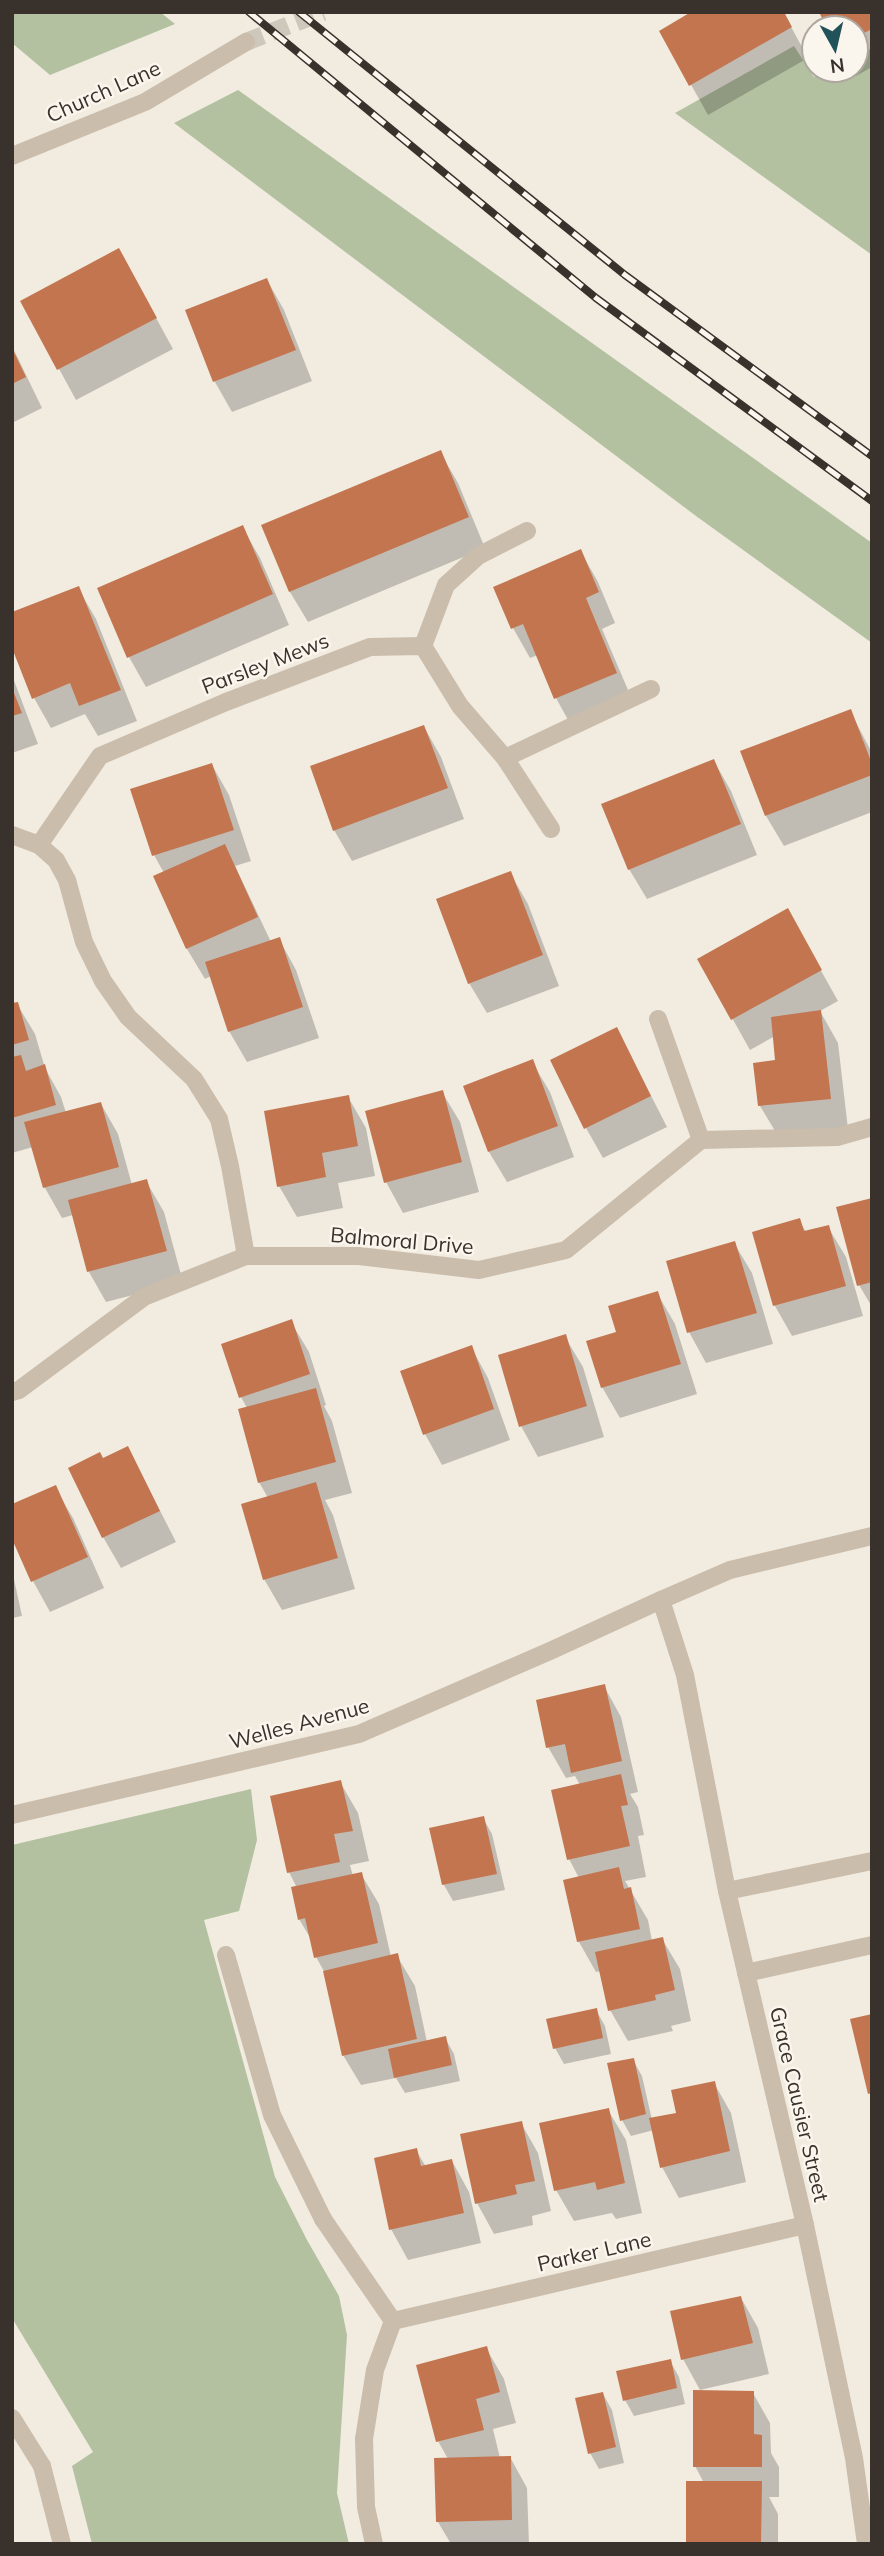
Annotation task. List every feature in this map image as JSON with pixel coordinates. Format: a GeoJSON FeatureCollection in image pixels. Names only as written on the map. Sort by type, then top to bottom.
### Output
{"type":"FeatureCollection","features":[{"type":"Feature","properties":{"kind":"street","name":"Church Lane"},"geometry":{"type":"LineString","coordinates":[[12,156],[145,102],[246,42]]}},
{"type":"Feature","properties":{"kind":"street"},"geometry":{"type":"LineString","coordinates":[[527,531],[478,556],[446,585],[423,646],[460,706],[505,758],[551,829]]}},
{"type":"Feature","properties":{"kind":"street","name":"Parsley Mews"},"geometry":{"type":"LineString","coordinates":[[39,845],[100,757],[226,702],[370,647],[423,646]]}},
{"type":"Feature","properties":{"kind":"street"},"geometry":{"type":"LineString","coordinates":[[505,758],[651,689]]}},
{"type":"Feature","properties":{"kind":"street"},"geometry":{"type":"LineString","coordinates":[[12,835],[39,845],[56,860],[67,880],[85,942],[103,981],[128,1017],[194,1079],[219,1119],[246,1256]]}},
{"type":"Feature","properties":{"kind":"street"},"geometry":{"type":"LineString","coordinates":[[658,1019],[701,1140],[838,1137],[872,1127]]}},
{"type":"Feature","properties":{"kind":"street","name":"Balmoral Drive"},"geometry":{"type":"LineString","coordinates":[[12,1392],[19,1390],[144,1297],[246,1256],[359,1255],[479,1270],[566,1250],[701,1140]]}},
{"type":"Feature","properties":{"kind":"street","name":"Welles Avenue"},"geometry":{"type":"LineString","coordinates":[[12,1815],[359,1734],[730,1570],[872,1536]]}},
{"type":"Feature","properties":{"kind":"street","name":"Grace Causier Street"},"geometry":{"type":"LineString","coordinates":[[661,1600],[685,1675],[727,1891],[805,2225],[854,2458],[866,2544]]}},
{"type":"Feature","properties":{"kind":"street"},"geometry":{"type":"LineString","coordinates":[[727,1891],[872,1861]]}},
{"type":"Feature","properties":{"kind":"street"},"geometry":{"type":"LineString","coordinates":[[746,1973],[872,1945]]}},
{"type":"Feature","properties":{"kind":"street"},"geometry":{"type":"LineString","coordinates":[[226,1955],[272,2115],[323,2219],[393,2321],[375,2370],[364,2439],[366,2507],[374,2544]]}},
{"type":"Feature","properties":{"kind":"street","name":"Parker Lane"},"geometry":{"type":"LineString","coordinates":[[393,2321],[805,2225]]}},
{"type":"Feature","properties":{"kind":"street"},"geometry":{"type":"LineString","coordinates":[[12,2418],[42,2466],[62,2544]]}},
{"type":"Feature","properties":{"kind":"green space"},"geometry":{"type":"Polygon","coordinates":[[[12,12],[160,12],[175,24],[50,75],[12,43],[12,12]]]}},
{"type":"Feature","properties":{"kind":"green space"},"geometry":{"type":"Polygon","coordinates":[[[794,46],[800,55],[800,84],[870,84],[872,48],[872,255],[675,113],[794,46]]]}},
{"type":"Feature","properties":{"kind":"green space"},"geometry":{"type":"Polygon","coordinates":[[[238,90],[872,543],[872,643],[696,516],[174,123],[238,90]]]}},
{"type":"Feature","properties":{"kind":"green space"},"geometry":{"type":"Polygon","coordinates":[[[251,1789],[257,1840],[239,1911],[204,1920],[275,2177],[339,2296],[347,2335],[337,2493],[349,2544],[92,2544],[72,2466],[93,2452],[12,2318],[12,1845],[251,1789]]]}},
{"type":"Feature","properties":{"kind":"building"},"geometry":{"type":"Polygon","coordinates":[[[691,12],[784,12],[792,27],[689,86],[659,31],[691,12]]]}},
{"type":"Feature","properties":{"kind":"building"},"geometry":{"type":"Polygon","coordinates":[[[819,12],[872,12],[872,29],[870,30],[870,14],[819,12]]]}},
{"type":"Feature","properties":{"kind":"building"},"geometry":{"type":"Polygon","coordinates":[[[119,248],[157,318],[57,370],[20,301],[119,248]]]}},
{"type":"Feature","properties":{"kind":"building"},"geometry":{"type":"Polygon","coordinates":[[[267,278],[296,350],[213,382],[185,310],[267,278]]]}},
{"type":"Feature","properties":{"kind":"building"},"geometry":{"type":"Polygon","coordinates":[[[12,348],[26,377],[12,384],[12,348]]]}},
{"type":"Feature","properties":{"kind":"building"},"geometry":{"type":"Polygon","coordinates":[[[441,450],[469,517],[289,592],[261,525],[441,450]]]}},
{"type":"Feature","properties":{"kind":"building"},"geometry":{"type":"Polygon","coordinates":[[[243,525],[273,594],[127,658],[97,588],[243,525]]]}},
{"type":"Feature","properties":{"kind":"building"},"geometry":{"type":"Polygon","coordinates":[[[581,549],[599,592],[586,598],[617,673],[554,699],[523,624],[511,629],[493,587],[581,549]]]}},
{"type":"Feature","properties":{"kind":"building"},"geometry":{"type":"Polygon","coordinates":[[[79,586],[121,690],[79,706],[70,683],[32,699],[12,648],[12,612],[79,586]]]}},
{"type":"Feature","properties":{"kind":"building"},"geometry":{"type":"Polygon","coordinates":[[[12,688],[22,713],[12,716],[12,688]]]}},
{"type":"Feature","properties":{"kind":"building"},"geometry":{"type":"Polygon","coordinates":[[[851,709],[872,764],[872,775],[765,816],[740,751],[851,709]]]}},
{"type":"Feature","properties":{"kind":"building"},"geometry":{"type":"Polygon","coordinates":[[[424,725],[448,788],[333,831],[310,766],[424,725]]]}},
{"type":"Feature","properties":{"kind":"building"},"geometry":{"type":"Polygon","coordinates":[[[714,759],[741,824],[628,870],[601,804],[714,759]]]}},
{"type":"Feature","properties":{"kind":"building"},"geometry":{"type":"Polygon","coordinates":[[[212,763],[234,830],[152,856],[130,789],[212,763]]]}},
{"type":"Feature","properties":{"kind":"building"},"geometry":{"type":"Polygon","coordinates":[[[225,844],[258,917],[186,949],[153,876],[225,844]]]}},
{"type":"Feature","properties":{"kind":"building"},"geometry":{"type":"Polygon","coordinates":[[[511,871],[543,955],[468,984],[436,899],[511,871]]]}},
{"type":"Feature","properties":{"kind":"building"},"geometry":{"type":"Polygon","coordinates":[[[788,908],[822,970],[731,1020],[697,959],[788,908]]]}},
{"type":"Feature","properties":{"kind":"building"},"geometry":{"type":"Polygon","coordinates":[[[280,937],[303,1007],[228,1032],[205,962],[280,937]]]}},
{"type":"Feature","properties":{"kind":"building"},"geometry":{"type":"Polygon","coordinates":[[[18,1002],[29,1040],[12,1045],[12,1003],[18,1002]]]}},
{"type":"Feature","properties":{"kind":"building"},"geometry":{"type":"Polygon","coordinates":[[[821,1010],[831,1099],[758,1106],[753,1063],[775,1060],[771,1017],[821,1010]]]}},
{"type":"Feature","properties":{"kind":"building"},"geometry":{"type":"Polygon","coordinates":[[[617,1027],[651,1096],[584,1129],[550,1060],[617,1027]]]}},
{"type":"Feature","properties":{"kind":"building"},"geometry":{"type":"Polygon","coordinates":[[[21,1055],[26,1071],[45,1064],[56,1105],[12,1118],[12,1057],[21,1055]]]}},
{"type":"Feature","properties":{"kind":"building"},"geometry":{"type":"Polygon","coordinates":[[[533,1059],[558,1126],[488,1152],[463,1086],[533,1059]]]}},
{"type":"Feature","properties":{"kind":"building"},"geometry":{"type":"Polygon","coordinates":[[[443,1090],[462,1162],[384,1183],[365,1111],[443,1090]]]}},
{"type":"Feature","properties":{"kind":"building"},"geometry":{"type":"Polygon","coordinates":[[[349,1095],[358,1146],[322,1153],[326,1177],[277,1187],[264,1111],[349,1095]]]}},
{"type":"Feature","properties":{"kind":"building"},"geometry":{"type":"Polygon","coordinates":[[[101,1102],[119,1167],[43,1188],[24,1122],[101,1102]]]}},
{"type":"Feature","properties":{"kind":"building"},"geometry":{"type":"Polygon","coordinates":[[[147,1179],[167,1251],[87,1272],[68,1200],[147,1179]]]}},
{"type":"Feature","properties":{"kind":"building"},"geometry":{"type":"Polygon","coordinates":[[[872,1198],[872,1282],[857,1286],[836,1207],[872,1198]]]}},
{"type":"Feature","properties":{"kind":"building"},"geometry":{"type":"Polygon","coordinates":[[[800,1218],[804,1231],[829,1225],[846,1286],[773,1306],[752,1232],[800,1218]]]}},
{"type":"Feature","properties":{"kind":"building"},"geometry":{"type":"Polygon","coordinates":[[[735,1241],[757,1313],[687,1333],[666,1261],[735,1241]]]}},
{"type":"Feature","properties":{"kind":"building"},"geometry":{"type":"Polygon","coordinates":[[[658,1291],[681,1364],[601,1388],[586,1341],[616,1332],[608,1306],[658,1291]]]}},
{"type":"Feature","properties":{"kind":"building"},"geometry":{"type":"Polygon","coordinates":[[[292,1319],[310,1374],[239,1398],[221,1344],[292,1319]]]}},
{"type":"Feature","properties":{"kind":"building"},"geometry":{"type":"Polygon","coordinates":[[[566,1334],[587,1406],[519,1427],[498,1355],[566,1334]]]}},
{"type":"Feature","properties":{"kind":"building"},"geometry":{"type":"Polygon","coordinates":[[[472,1345],[494,1409],[423,1435],[400,1371],[472,1345]]]}},
{"type":"Feature","properties":{"kind":"building"},"geometry":{"type":"Polygon","coordinates":[[[316,1388],[336,1462],[258,1483],[238,1409],[316,1388]]]}},
{"type":"Feature","properties":{"kind":"building"},"geometry":{"type":"Polygon","coordinates":[[[128,1446],[160,1511],[102,1538],[68,1468],[100,1452],[103,1458],[128,1446]]]}},
{"type":"Feature","properties":{"kind":"building"},"geometry":{"type":"Polygon","coordinates":[[[316,1482],[338,1558],[263,1580],[241,1504],[316,1482]]]}},
{"type":"Feature","properties":{"kind":"building"},"geometry":{"type":"Polygon","coordinates":[[[56,1485],[88,1557],[31,1582],[12,1539],[12,1504],[56,1485]]]}},
{"type":"Feature","properties":{"kind":"building"},"geometry":{"type":"Polygon","coordinates":[[[605,1684],[622,1761],[571,1773],[565,1744],[546,1748],[536,1700],[605,1684]]]}},
{"type":"Feature","properties":{"kind":"building"},"geometry":{"type":"Polygon","coordinates":[[[621,1774],[628,1805],[621,1806],[630,1846],[567,1860],[551,1790],[621,1774]]]}},
{"type":"Feature","properties":{"kind":"building"},"geometry":{"type":"Polygon","coordinates":[[[341,1780],[353,1831],[334,1834],[340,1862],[287,1873],[270,1796],[341,1780]]]}},
{"type":"Feature","properties":{"kind":"building"},"geometry":{"type":"Polygon","coordinates":[[[484,1816],[497,1874],[442,1885],[429,1828],[484,1816]]]}},
{"type":"Feature","properties":{"kind":"building"},"geometry":{"type":"Polygon","coordinates":[[[619,1867],[624,1889],[631,1887],[640,1929],[577,1942],[563,1880],[619,1867]]]}},
{"type":"Feature","properties":{"kind":"building"},"geometry":{"type":"Polygon","coordinates":[[[362,1872],[378,1943],[314,1958],[305,1918],[298,1920],[291,1887],[362,1872]]]}},
{"type":"Feature","properties":{"kind":"building"},"geometry":{"type":"Polygon","coordinates":[[[663,1937],[675,1990],[655,1995],[656,2000],[608,2011],[595,1952],[663,1937]]]}},
{"type":"Feature","properties":{"kind":"building"},"geometry":{"type":"Polygon","coordinates":[[[398,1953],[417,2039],[342,2056],[323,1971],[398,1953]]]}},
{"type":"Feature","properties":{"kind":"building"},"geometry":{"type":"Polygon","coordinates":[[[597,2008],[603,2038],[553,2049],[546,2019],[597,2008]]]}},
{"type":"Feature","properties":{"kind":"building"},"geometry":{"type":"Polygon","coordinates":[[[872,2014],[872,2093],[868,2094],[850,2019],[872,2014]]]}},
{"type":"Feature","properties":{"kind":"building"},"geometry":{"type":"Polygon","coordinates":[[[446,2036],[452,2065],[394,2078],[388,2049],[446,2036]]]}},
{"type":"Feature","properties":{"kind":"building"},"geometry":{"type":"Polygon","coordinates":[[[634,2058],[646,2114],[620,2121],[607,2063],[634,2058]]]}},
{"type":"Feature","properties":{"kind":"building"},"geometry":{"type":"Polygon","coordinates":[[[715,2081],[730,2151],[660,2168],[649,2118],[676,2113],[671,2090],[715,2081]]]}},
{"type":"Feature","properties":{"kind":"building"},"geometry":{"type":"Polygon","coordinates":[[[609,2108],[625,2183],[597,2190],[595,2182],[554,2191],[539,2123],[609,2108]]]}},
{"type":"Feature","properties":{"kind":"building"},"geometry":{"type":"Polygon","coordinates":[[[522,2121],[535,2181],[515,2185],[517,2194],[475,2204],[460,2134],[522,2121]]]}},
{"type":"Feature","properties":{"kind":"building"},"geometry":{"type":"Polygon","coordinates":[[[417,2148],[421,2166],[452,2159],[464,2213],[389,2230],[374,2158],[417,2148]]]}},
{"type":"Feature","properties":{"kind":"building"},"geometry":{"type":"Polygon","coordinates":[[[741,2296],[753,2343],[681,2360],[670,2311],[741,2296]]]}},
{"type":"Feature","properties":{"kind":"building"},"geometry":{"type":"Polygon","coordinates":[[[487,2346],[500,2392],[476,2399],[484,2430],[436,2442],[416,2365],[487,2346]]]}},
{"type":"Feature","properties":{"kind":"building"},"geometry":{"type":"Polygon","coordinates":[[[671,2359],[677,2388],[623,2401],[616,2371],[671,2359]]]}},
{"type":"Feature","properties":{"kind":"building"},"geometry":{"type":"Polygon","coordinates":[[[693,2390],[754,2391],[754,2434],[762,2435],[762,2467],[693,2467],[693,2390]]]}},
{"type":"Feature","properties":{"kind":"building"},"geometry":{"type":"Polygon","coordinates":[[[603,2392],[616,2447],[588,2454],[575,2398],[603,2392]]]}},
{"type":"Feature","properties":{"kind":"building"},"geometry":{"type":"Polygon","coordinates":[[[511,2456],[512,2520],[436,2522],[434,2458],[511,2456]]]}},
{"type":"Feature","properties":{"kind":"building"},"geometry":{"type":"Polygon","coordinates":[[[686,2481],[762,2481],[761,2544],[686,2544],[686,2481]]]}},
{"type":"Feature","properties":{"kind":"tunnel"},"geometry":{"type":"LineString","coordinates":[[246,42],[323,12]]}},
{"type":"Feature","properties":{"kind":"railway"},"geometry":{"type":"LineString","coordinates":[[249,12],[596,298],[872,501]]}},
{"type":"Feature","properties":{"kind":"railway"},"geometry":{"type":"LineString","coordinates":[[299,12],[625,275],[872,456]]}}]}
